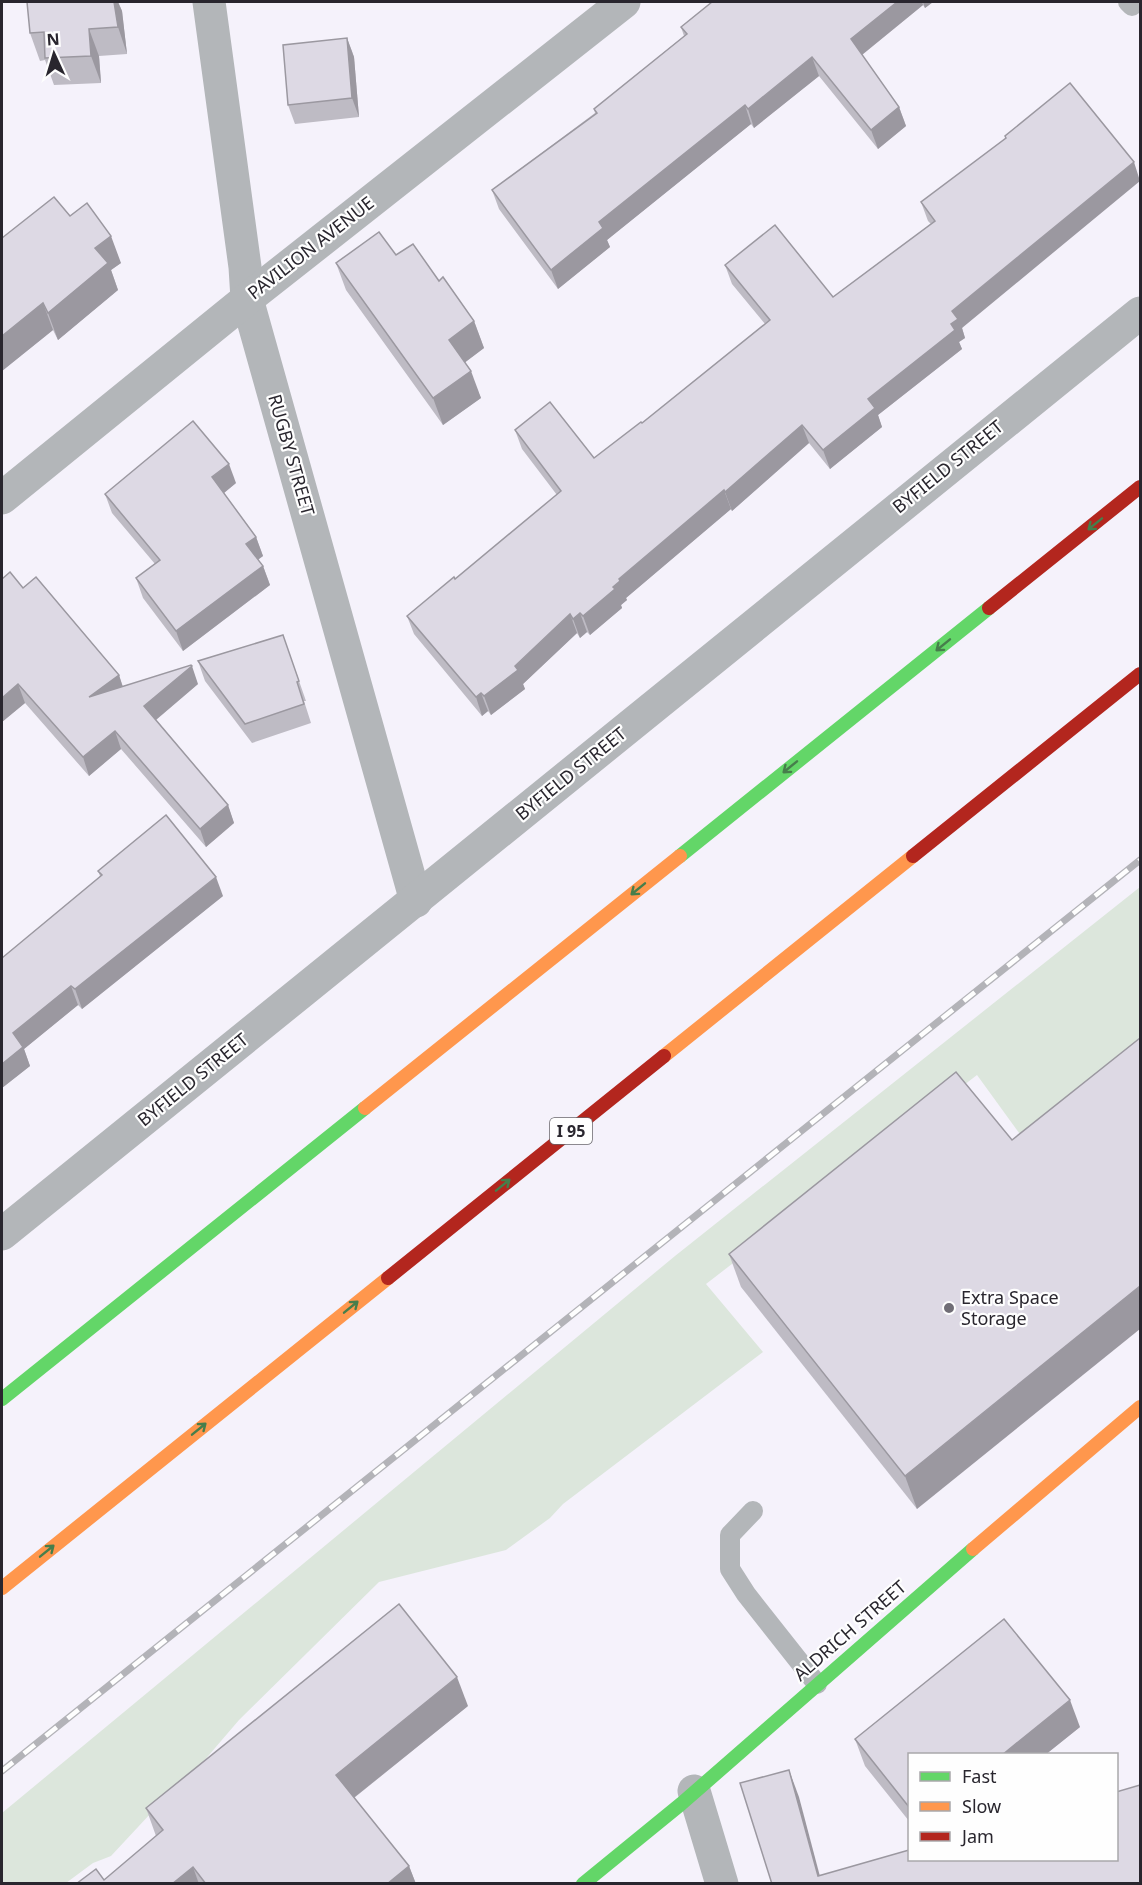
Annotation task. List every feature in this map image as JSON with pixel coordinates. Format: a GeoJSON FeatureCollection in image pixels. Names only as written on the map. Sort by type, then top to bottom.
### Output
{"type":"FeatureCollection","features":[{"type":"Feature","properties":{"kind":"main road"},"geometry":{"type":"LineString","coordinates":[[2,1399],[1140,487]]}},
{"type":"Feature","properties":{"kind":"main road","name":"I 95"},"geometry":{"type":"LineString","coordinates":[[2,1588],[1140,674]]}},
{"type":"Feature","properties":{"kind":"main road","name":"ALDRICH STREET"},"geometry":{"type":"LineString","coordinates":[[584,1884],[681,1804],[1140,1407]]}},
{"type":"Feature","properties":{"kind":"street","name":"RUGBY STREET"},"geometry":{"type":"LineString","coordinates":[[209,2],[245,267],[247,299],[416,901]]}},
{"type":"Feature","properties":{"kind":"street","name":"PAVILION AVENUE"},"geometry":{"type":"LineString","coordinates":[[2,498],[247,299],[624,2]]}},
{"type":"Feature","properties":{"kind":"street","name":"BYFIELD STREET"},"geometry":{"type":"LineString","coordinates":[[2,1234],[416,901],[762,617],[1140,314]]}},
{"type":"Feature","properties":{"kind":"street"},"geometry":{"type":"LineString","coordinates":[[694,1791],[722,1884]]}},
{"type":"Feature","properties":{"kind":"lane"},"geometry":{"type":"LineString","coordinates":[[753,1511],[730,1535],[730,1569],[746,1594],[817,1684]]}},
{"type":"Feature","properties":{"kind":"shaded area"},"geometry":{"type":"Polygon","coordinates":[[[1140,887],[1140,1049],[1025,1141],[977,1075],[706,1284],[763,1352],[506,1550],[379,1582],[239,1720],[191,1776],[165,1798],[111,1856],[93,1863],[66,1883],[2,1884],[2,1813],[675,1256],[1140,887]]]}},
{"type":"Feature","properties":{"kind":"building"},"geometry":{"type":"Polygon","coordinates":[[[27,2],[114,2],[118,27],[89,29],[91,56],[45,58],[44,32],[30,33],[27,2]]]}},
{"type":"Feature","properties":{"kind":"building"},"geometry":{"type":"Polygon","coordinates":[[[712,2],[897,2],[851,39],[899,107],[871,130],[812,57],[748,109],[745,105],[599,222],[603,228],[551,270],[492,190],[597,113],[594,109],[687,34],[681,27],[712,2]]]}},
{"type":"Feature","properties":{"kind":"building"},"geometry":{"type":"Polygon","coordinates":[[[347,38],[352,98],[288,105],[283,45],[347,38]]]}},
{"type":"Feature","properties":{"kind":"building"},"geometry":{"type":"Polygon","coordinates":[[[1070,83],[1134,162],[952,311],[958,319],[951,324],[955,330],[868,399],[875,408],[823,450],[802,425],[619,579],[620,581],[613,587],[615,589],[583,616],[580,613],[573,619],[570,614],[515,666],[518,670],[484,696],[481,693],[476,697],[407,616],[561,491],[515,430],[550,402],[594,458],[642,423],[770,320],[725,265],[775,225],[833,297],[935,221],[921,202],[1006,138],[1005,136],[1070,83]]]}},
{"type":"Feature","properties":{"kind":"building"},"geometry":{"type":"Polygon","coordinates":[[[54,197],[70,216],[87,203],[111,236],[95,248],[108,263],[48,313],[43,303],[2,336],[2,238],[54,197]]]}},
{"type":"Feature","properties":{"kind":"building"},"geometry":{"type":"Polygon","coordinates":[[[379,232],[396,255],[413,244],[439,281],[443,277],[474,321],[449,340],[471,371],[433,398],[336,263],[379,232]]]}},
{"type":"Feature","properties":{"kind":"building"},"geometry":{"type":"Polygon","coordinates":[[[193,421],[229,464],[212,477],[256,537],[246,544],[263,566],[176,631],[136,578],[160,560],[105,494],[193,421]]]}},
{"type":"Feature","properties":{"kind":"building"},"geometry":{"type":"Polygon","coordinates":[[[10,572],[23,588],[36,577],[119,675],[89,697],[192,666],[144,706],[228,805],[200,829],[115,731],[83,757],[18,684],[2,698],[2,579],[10,572]]]}},
{"type":"Feature","properties":{"kind":"building"},"geometry":{"type":"Polygon","coordinates":[[[283,635],[299,681],[297,682],[304,704],[245,724],[198,661],[283,635]]]}},
{"type":"Feature","properties":{"kind":"building"},"geometry":{"type":"Polygon","coordinates":[[[166,815],[216,877],[75,989],[71,986],[13,1033],[23,1047],[2,1064],[2,958],[102,875],[98,871],[166,815]]]}},
{"type":"Feature","properties":{"kind":"building","name":"Extra Space Storage"},"geometry":{"type":"Polygon","coordinates":[[[1140,1038],[1140,1286],[905,1476],[729,1254],[956,1072],[1012,1140],[1140,1038]]]}},
{"type":"Feature","properties":{"kind":"building"},"geometry":{"type":"Polygon","coordinates":[[[399,1604],[457,1677],[336,1775],[409,1866],[387,1884],[206,1884],[193,1867],[172,1884],[76,1884],[96,1869],[104,1880],[163,1830],[146,1808],[399,1604]]]}},
{"type":"Feature","properties":{"kind":"building"},"geometry":{"type":"Polygon","coordinates":[[[1004,1619],[1070,1700],[1004,1753],[908,1753],[908,1806],[855,1739],[1004,1619]]]}},
{"type":"Feature","properties":{"kind":"building"},"geometry":{"type":"Polygon","coordinates":[[[789,1770],[818,1876],[908,1850],[908,1861],[1118,1861],[1118,1791],[1140,1785],[1140,1884],[772,1884],[740,1783],[789,1770]]]}},
{"type":"Feature","properties":{"kind":"railway"},"geometry":{"type":"LineString","coordinates":[[2,1771],[1140,860]]}},
{"type":"Feature","properties":{"kind":"traffic: fast"},"geometry":{"type":"LineString","coordinates":[[680,856],[989,608]]}},
{"type":"Feature","properties":{"kind":"traffic: fast"},"geometry":{"type":"LineString","coordinates":[[2,1399],[365,1108]]}},
{"type":"Feature","properties":{"kind":"traffic: fast"},"geometry":{"type":"LineString","coordinates":[[583,1884],[681,1804],[973,1549]]}},
{"type":"Feature","properties":{"kind":"traffic: slow"},"geometry":{"type":"LineString","coordinates":[[365,1108],[680,856]]}},
{"type":"Feature","properties":{"kind":"traffic: slow"},"geometry":{"type":"LineString","coordinates":[[664,1056],[913,856]]}},
{"type":"Feature","properties":{"kind":"traffic: slow"},"geometry":{"type":"LineString","coordinates":[[2,1588],[388,1278]]}},
{"type":"Feature","properties":{"kind":"traffic: slow"},"geometry":{"type":"LineString","coordinates":[[973,1549],[1140,1407]]}},
{"type":"Feature","properties":{"kind":"traffic: jam"},"geometry":{"type":"LineString","coordinates":[[989,608],[1140,487]]}},
{"type":"Feature","properties":{"kind":"traffic: jam"},"geometry":{"type":"LineString","coordinates":[[913,856],[1140,674]]}},
{"type":"Feature","properties":{"kind":"traffic: jam"},"geometry":{"type":"LineString","coordinates":[[388,1278],[664,1056]]}},
{"type":"Feature","properties":{"kind":"place","name":"Extra Space Storage"},"geometry":{"type":"Point","coordinates":[949,1308]}}]}
